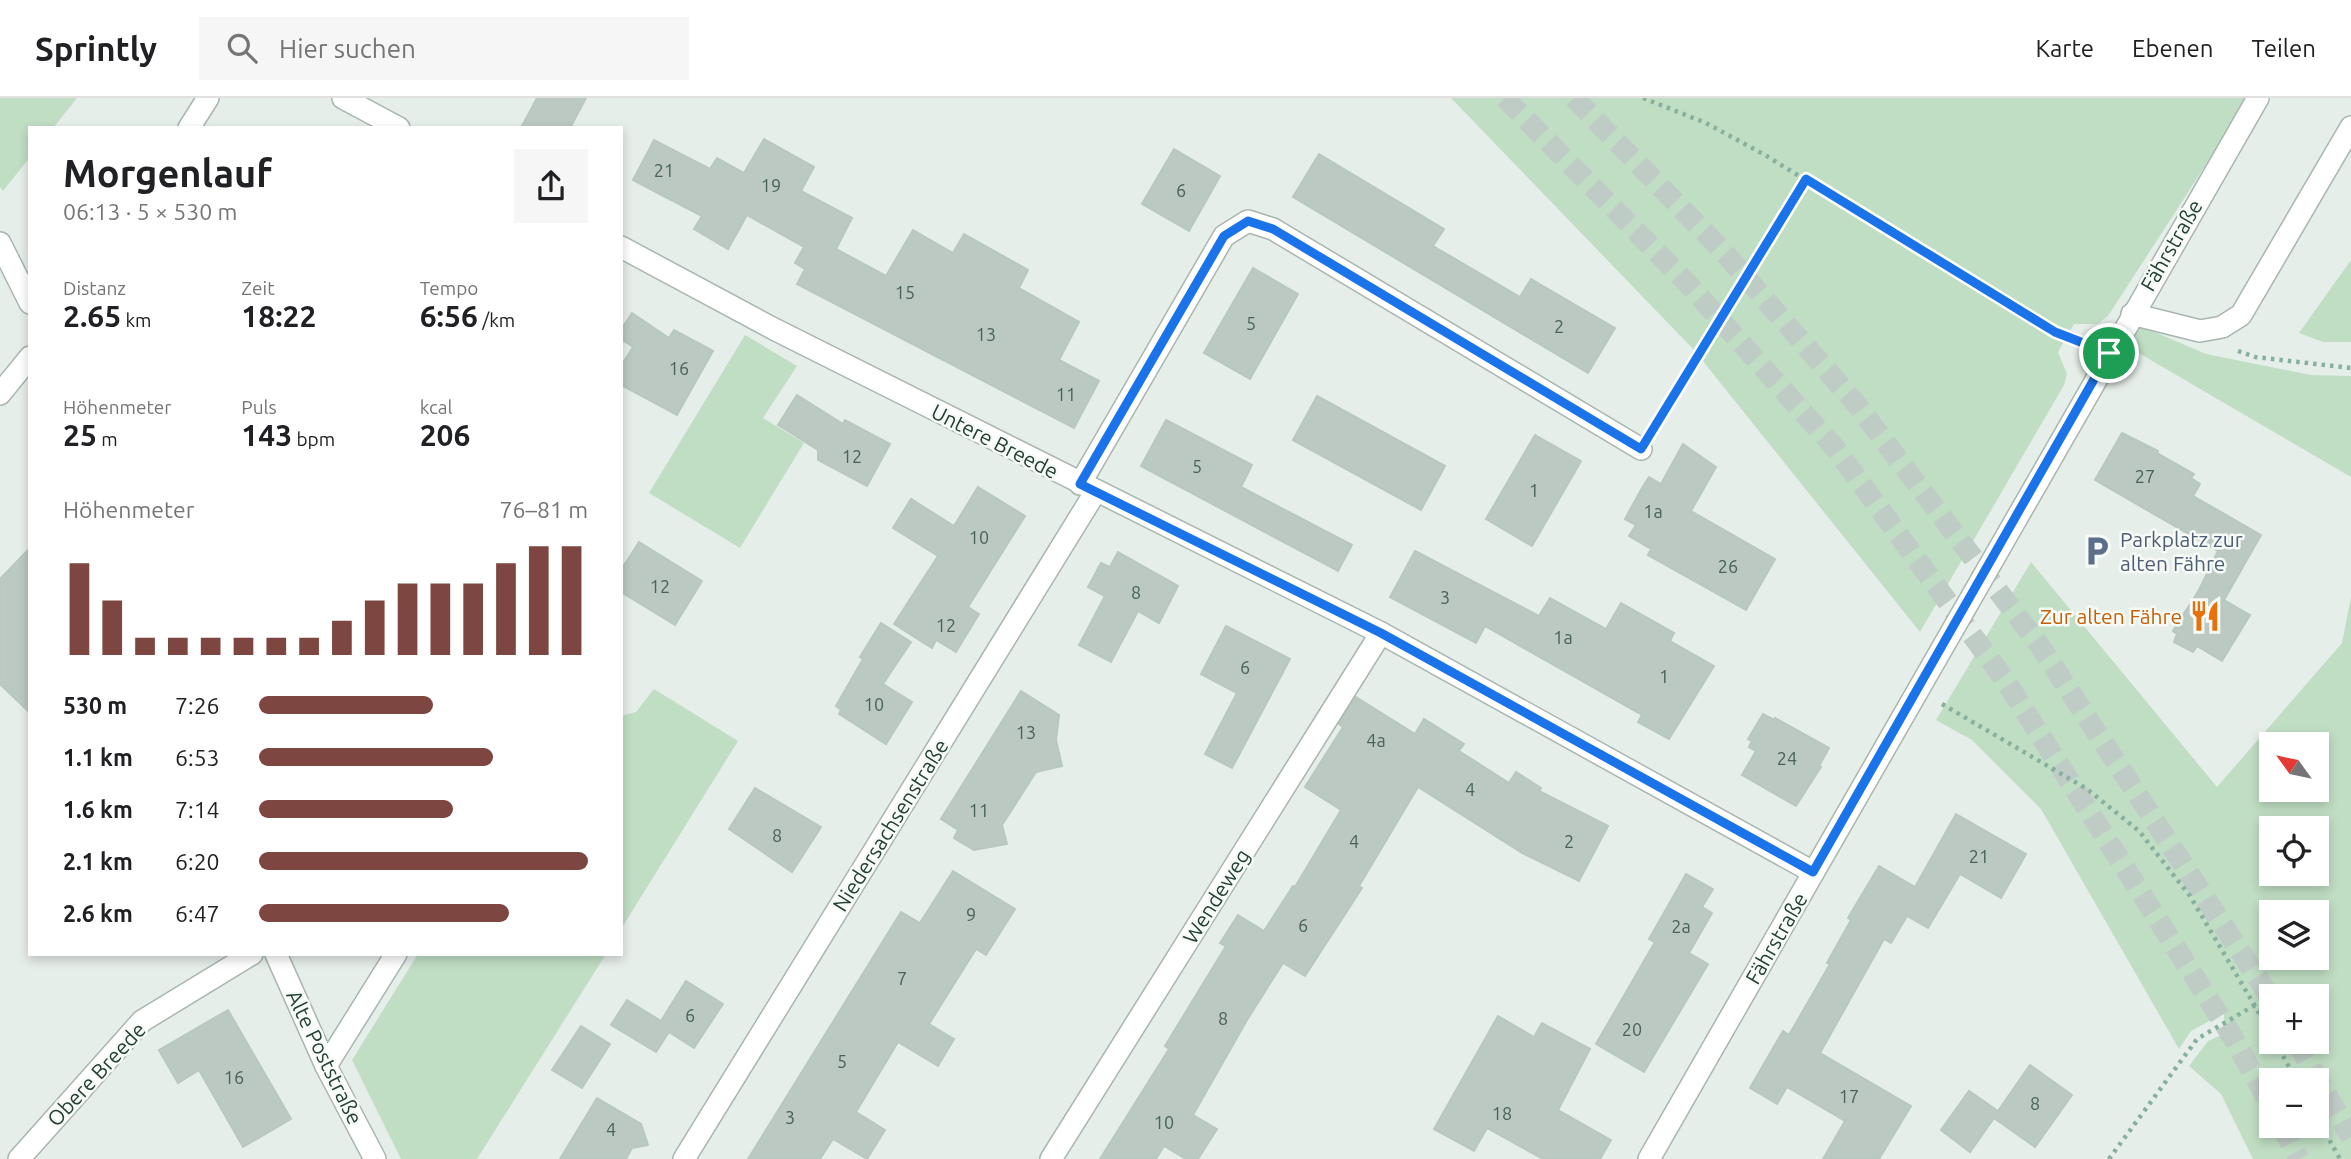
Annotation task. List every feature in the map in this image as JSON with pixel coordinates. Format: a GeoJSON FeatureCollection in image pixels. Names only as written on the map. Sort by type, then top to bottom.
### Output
{"type":"FeatureCollection","features":[{"type":"Feature","properties":{"kind":"street"},"geometry":{"type":"LineString","coordinates":[[190,126],[208,98]]}},
{"type":"Feature","properties":{"kind":"street"},"geometry":{"type":"LineString","coordinates":[[343,98],[394,126]]}},
{"type":"Feature","properties":{"kind":"street","name":"Fährstraße"},"geometry":{"type":"LineString","coordinates":[[1649,1159],[2109,353],[2258,98]]}},
{"type":"Feature","properties":{"kind":"street"},"geometry":{"type":"LineString","coordinates":[[2132,314],[2200,331],[2222,327],[2241,315],[2351,127]]}},
{"type":"Feature","properties":{"kind":"street","name":"Niedersachsenstraße"},"geometry":{"type":"LineString","coordinates":[[684,1159],[1088,487],[1224,236],[1248,221],[1273,229],[1641,449]]}},
{"type":"Feature","properties":{"kind":"street"},"geometry":{"type":"LineString","coordinates":[[0,243],[28,299]]}},
{"type":"Feature","properties":{"kind":"street","name":"Untere Breede"},"geometry":{"type":"LineString","coordinates":[[623,248],[774,329],[1381,633],[1813,872]]}},
{"type":"Feature","properties":{"kind":"street"},"geometry":{"type":"LineString","coordinates":[[0,394],[28,359]]}},
{"type":"Feature","properties":{"kind":"street","name":"Wendeweg"},"geometry":{"type":"LineString","coordinates":[[1051,1159],[1381,633]]}},
{"type":"Feature","properties":{"kind":"street","name":"Obere Breede"},"geometry":{"type":"LineString","coordinates":[[19,1159],[142,1021],[249,956]]}},
{"type":"Feature","properties":{"kind":"street","name":"Alte Poststraße"},"geometry":{"type":"LineString","coordinates":[[277,956],[326,1066],[375,1159]]}},
{"type":"Feature","properties":{"kind":"street"},"geometry":{"type":"LineString","coordinates":[[326,1066],[395,956]]}},
{"type":"Feature","properties":{"kind":"path"},"geometry":{"type":"LineString","coordinates":[[1643,98],[1706,123],[1806,179],[2055,332],[2109,353]]}},
{"type":"Feature","properties":{"kind":"path"},"geometry":{"type":"LineString","coordinates":[[1641,449],[1806,179]]}},
{"type":"Feature","properties":{"kind":"path"},"geometry":{"type":"LineString","coordinates":[[2200,331],[2227,348],[2255,356],[2351,368]]}},
{"type":"Feature","properties":{"kind":"path"},"geometry":{"type":"LineString","coordinates":[[1917,690],[2087,789],[2139,831],[2190,896],[2259,1012]]}},
{"type":"Feature","properties":{"kind":"path"},"geometry":{"type":"LineString","coordinates":[[2109,1159],[2197,1039],[2255,1005]]}},
{"type":"Feature","properties":{"kind":"path"},"geometry":{"type":"LineString","coordinates":[[2328,1138],[2340,1159]]}},
{"type":"Feature","properties":{"kind":"green space"},"geometry":{"type":"Polygon","coordinates":[[[0,98],[77,98],[55,126],[28,126],[28,160],[3,191],[0,187],[0,98]]]}},
{"type":"Feature","properties":{"kind":"green space"},"geometry":{"type":"Polygon","coordinates":[[[1451,98],[2249,98],[2108,316],[2097,324],[2074,324],[2058,352],[2067,374],[2064,385],[1920,632],[1694,350],[1451,98]]]}},
{"type":"Feature","properties":{"kind":"green space"},"geometry":{"type":"Polygon","coordinates":[[[2351,260],[2351,342],[2323,342],[2299,333],[2351,260]]]}},
{"type":"Feature","properties":{"kind":"green space"},"geometry":{"type":"Polygon","coordinates":[[[2138,325],[2206,354],[2311,375],[2351,376],[2351,477],[2125,345],[2138,325]]]}},
{"type":"Feature","properties":{"kind":"green space"},"geometry":{"type":"Polygon","coordinates":[[[745,335],[797,366],[763,418],[804,443],[740,548],[649,493],[745,335]]]}},
{"type":"Feature","properties":{"kind":"green space"},"geometry":{"type":"Polygon","coordinates":[[[2031,562],[2217,787],[2259,739],[2259,802],[2329,802],[2329,732],[2265,732],[2342,643],[2351,597],[2351,1159],[2253,1159],[2221,1094],[2189,1066],[2208,1041],[2224,1034],[2224,1013],[2191,1031],[2179,1049],[2041,809],[1972,740],[1936,720],[2031,562]]]}},
{"type":"Feature","properties":{"kind":"green space"},"geometry":{"type":"Polygon","coordinates":[[[654,689],[738,741],[623,926],[623,715],[636,712],[654,689]]]}},
{"type":"Feature","properties":{"kind":"green space"},"geometry":{"type":"Polygon","coordinates":[[[417,956],[605,956],[477,1159],[401,1159],[352,1060],[417,956]]]}},
{"type":"Feature","properties":{"kind":"building"},"geometry":{"type":"Polygon","coordinates":[[[537,98],[586,98],[571,126],[522,126],[537,98]]]}},
{"type":"Feature","properties":{"kind":"building"},"geometry":{"type":"Polygon","coordinates":[[[764,139],[814,167],[801,191],[852,218],[836,249],[886,276],[913,230],[953,253],[964,234],[1028,270],[1019,288],[1079,322],[1059,360],[1099,381],[1074,428],[797,284],[805,269],[795,263],[804,247],[747,215],[728,249],[694,229],[702,216],[633,180],[654,140],[710,169],[717,158],[744,173],[764,139]]]}},
{"type":"Feature","properties":{"kind":"building"},"geometry":{"type":"Polygon","coordinates":[[[1174,149],[1220,176],[1189,231],[1142,204],[1174,149]]]}},
{"type":"Feature","properties":{"kind":"building"},"geometry":{"type":"Polygon","coordinates":[[[1319,154],[1444,229],[1433,246],[1520,297],[1531,279],[1615,328],[1588,373],[1293,197],[1319,154]]]}},
{"type":"Feature","properties":{"kind":"building"},"geometry":{"type":"Polygon","coordinates":[[[1253,268],[1298,294],[1250,379],[1204,353],[1253,268]]]}},
{"type":"Feature","properties":{"kind":"building"},"geometry":{"type":"Polygon","coordinates":[[[632,313],[669,338],[674,330],[713,351],[677,415],[623,386],[623,363],[633,347],[623,340],[623,327],[632,313]]]}},
{"type":"Feature","properties":{"kind":"building"},"geometry":{"type":"Polygon","coordinates":[[[797,395],[843,424],[845,420],[890,444],[867,486],[818,460],[818,450],[778,425],[797,395]]]}},
{"type":"Feature","properties":{"kind":"building"},"geometry":{"type":"Polygon","coordinates":[[[1317,396],[1445,466],[1421,510],[1293,440],[1317,396]]]}},
{"type":"Feature","properties":{"kind":"building"},"geometry":{"type":"Polygon","coordinates":[[[1166,420],[1252,465],[1241,487],[1352,545],[1338,571],[1141,466],[1166,420]]]}},
{"type":"Feature","properties":{"kind":"building"},"geometry":{"type":"Polygon","coordinates":[[[2122,433],[2158,451],[2157,453],[2194,474],[2191,478],[2200,484],[2193,496],[2261,535],[2224,600],[2250,615],[2222,661],[2197,646],[2193,652],[2174,642],[2177,634],[2173,631],[2199,590],[2218,551],[2095,480],[2122,433]]]}},
{"type":"Feature","properties":{"kind":"building"},"geometry":{"type":"Polygon","coordinates":[[[1535,435],[1581,461],[1532,546],[1486,519],[1535,435]]]}},
{"type":"Feature","properties":{"kind":"building"},"geometry":{"type":"Polygon","coordinates":[[[1683,444],[1716,467],[1691,511],[1775,559],[1746,610],[1648,555],[1651,549],[1629,536],[1636,525],[1625,519],[1642,488],[1649,477],[1661,484],[1683,444]]]}},
{"type":"Feature","properties":{"kind":"building"},"geometry":{"type":"Polygon","coordinates":[[[978,487],[1025,516],[968,607],[979,614],[956,652],[936,640],[932,648],[894,624],[938,556],[893,528],[911,499],[954,526],[978,487]]]}},
{"type":"Feature","properties":{"kind":"building"},"geometry":{"type":"Polygon","coordinates":[[[639,542],[702,581],[675,625],[623,593],[623,567],[639,542]]]}},
{"type":"Feature","properties":{"kind":"building"},"geometry":{"type":"Polygon","coordinates":[[[28,550],[28,711],[0,684],[0,579],[28,550]]]}},
{"type":"Feature","properties":{"kind":"building"},"geometry":{"type":"Polygon","coordinates":[[[1415,551],[1539,616],[1550,598],[1606,629],[1621,603],[1674,633],[1670,641],[1714,666],[1669,739],[1638,722],[1642,715],[1485,626],[1476,643],[1390,597],[1415,551]]]}},
{"type":"Feature","properties":{"kind":"building"},"geometry":{"type":"Polygon","coordinates":[[[1118,552],[1178,586],[1159,623],[1138,611],[1111,662],[1079,645],[1105,596],[1088,587],[1101,563],[1110,567],[1118,552]]]}},
{"type":"Feature","properties":{"kind":"building"},"geometry":{"type":"Polygon","coordinates":[[[881,623],[911,642],[883,684],[912,702],[886,744],[839,714],[841,710],[836,706],[863,659],[860,657],[881,623]]]}},
{"type":"Feature","properties":{"kind":"building"},"geometry":{"type":"Polygon","coordinates":[[[1226,626],[1290,659],[1232,768],[1205,754],[1237,693],[1201,674],[1226,626]]]}},
{"type":"Feature","properties":{"kind":"building"},"geometry":{"type":"Polygon","coordinates":[[[1021,691],[1059,715],[1056,740],[1062,766],[1036,772],[1002,825],[1007,844],[974,850],[954,838],[958,830],[941,819],[1021,691]]]}},
{"type":"Feature","properties":{"kind":"building"},"geometry":{"type":"Polygon","coordinates":[[[1356,697],[1415,734],[1424,719],[1464,744],[1459,751],[1509,783],[1516,772],[1541,788],[1539,791],[1608,826],[1579,881],[1522,853],[1418,787],[1359,886],[1362,888],[1305,976],[1283,963],[1247,1020],[1193,1115],[1217,1129],[1198,1159],[1186,1159],[1164,1146],[1156,1159],[1100,1159],[1169,1049],[1165,1046],[1226,946],[1220,943],[1238,915],[1264,931],[1293,886],[1295,887],[1341,810],[1305,787],[1343,727],[1339,724],[1356,697]]]}},
{"type":"Feature","properties":{"kind":"building"},"geometry":{"type":"Polygon","coordinates":[[[1763,714],[1829,748],[1819,766],[1821,767],[1796,806],[1742,775],[1756,751],[1749,747],[1752,741],[1748,739],[1763,714]]]}},
{"type":"Feature","properties":{"kind":"building"},"geometry":{"type":"Polygon","coordinates":[[[755,788],[821,827],[792,872],[729,829],[755,788]]]}},
{"type":"Feature","properties":{"kind":"building"},"geometry":{"type":"Polygon","coordinates":[[[1956,814],[2026,854],[2001,898],[1960,874],[1928,928],[1907,916],[1891,943],[1884,939],[1820,1053],[1911,1106],[1879,1159],[1823,1159],[1845,1121],[1787,1087],[1777,1104],[1750,1088],[1783,1031],[1789,1035],[1830,964],[1827,963],[1851,920],[1848,918],[1879,866],[1915,887],[1956,814]]]}},
{"type":"Feature","properties":{"kind":"building"},"geometry":{"type":"Polygon","coordinates":[[[953,871],[1015,909],[986,955],[976,949],[929,1024],[954,1039],[938,1066],[898,1042],[856,1112],[885,1130],[867,1159],[833,1139],[820,1159],[748,1159],[901,912],[920,923],[953,871]]]}},
{"type":"Feature","properties":{"kind":"building"},"geometry":{"type":"Polygon","coordinates":[[[1686,874],[1713,889],[1702,907],[1712,913],[1689,953],[1708,964],[1644,1072],[1596,1044],[1655,942],[1649,939],[1686,874]]]}},
{"type":"Feature","properties":{"kind":"building"},"geometry":{"type":"Polygon","coordinates":[[[686,981],[723,1004],[694,1048],[669,1032],[656,1052],[611,1025],[627,1000],[661,1021],[686,981]]]}},
{"type":"Feature","properties":{"kind":"building"},"geometry":{"type":"Polygon","coordinates":[[[228,1010],[291,1119],[243,1147],[199,1070],[178,1083],[159,1050],[228,1010]]]}},
{"type":"Feature","properties":{"kind":"building"},"geometry":{"type":"Polygon","coordinates":[[[1498,1016],[1534,1037],[1542,1023],[1590,1049],[1558,1110],[1611,1140],[1600,1159],[1543,1159],[1487,1128],[1474,1151],[1434,1129],[1498,1016]]]}},
{"type":"Feature","properties":{"kind":"building"},"geometry":{"type":"Polygon","coordinates":[[[581,1026],[610,1044],[582,1088],[552,1070],[581,1026]]]}},
{"type":"Feature","properties":{"kind":"building"},"geometry":{"type":"Polygon","coordinates":[[[2030,1065],[2072,1095],[2035,1147],[1994,1118],[1970,1152],[1941,1130],[1969,1091],[1998,1111],[2030,1065]]]}},
{"type":"Feature","properties":{"kind":"building"},"geometry":{"type":"Polygon","coordinates":[[[597,1098],[641,1124],[648,1145],[632,1148],[626,1159],[560,1159],[597,1098]]]}},
{"type":"Feature","properties":{"kind":"tunnel"},"geometry":{"type":"LineString","coordinates":[[1505,98],[1689,285],[1835,448],[2005,680],[2234,1039],[2259,1084]]}},
{"type":"Feature","properties":{"kind":"tunnel"},"geometry":{"type":"LineString","coordinates":[[1574,98],[1722,250],[1857,405],[2040,646],[2262,984]]}},
{"type":"Feature","properties":{"kind":"tunnel"},"geometry":{"type":"LineString","coordinates":[[2303,1054],[2351,1137]]}},
{"type":"Feature","properties":{"kind":"tunnel"},"geometry":{"type":"LineString","coordinates":[[2288,1138],[2299,1159]]}},
{"type":"Feature","properties":{"kind":"place","name":"Parkplatz zur alten Fähre"},"geometry":{"type":"Point","coordinates":[2097,551]}},
{"type":"Feature","properties":{"kind":"place","name":"Zur alten Fähre"},"geometry":{"type":"Point","coordinates":[2205,616]}},
{"type":"Feature","properties":{"kind":"route"},"geometry":{"type":"LineString","coordinates":[[1806,179],[2055,332],[2109,353],[1813,872],[1381,633],[1080,484],[1224,236],[1248,221],[1273,229],[1641,449],[1806,179]]}}]}
